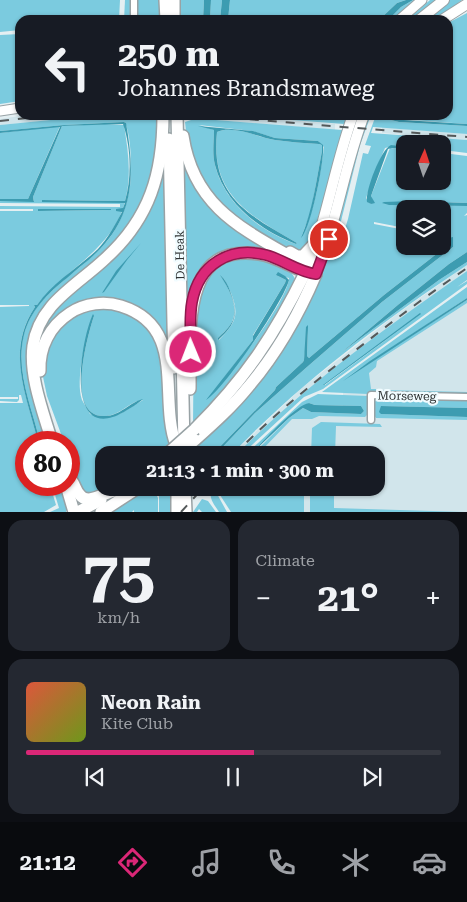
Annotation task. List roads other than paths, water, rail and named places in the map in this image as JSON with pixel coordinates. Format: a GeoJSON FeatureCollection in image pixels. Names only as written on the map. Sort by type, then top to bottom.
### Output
{"type":"FeatureCollection","features":[{"type":"Feature","properties":{"kind":"highway"},"geometry":{"type":"LineString","coordinates":[[165,0],[166,15]]}},
{"type":"Feature","properties":{"kind":"highway"},"geometry":{"type":"LineString","coordinates":[[174,0],[174,15]]}},
{"type":"Feature","properties":{"kind":"highway"},"geometry":{"type":"LineString","coordinates":[[49,431],[38,394],[33,367],[33,346],[38,326],[48,309],[106,259],[128,236],[141,216],[148,203],[158,174],[162,147],[163,120]]}},
{"type":"Feature","properties":{"kind":"highway","name":"De Heak"},"geometry":{"type":"LineString","coordinates":[[168,120],[172,446]]}},
{"type":"Feature","properties":{"kind":"highway","name":"De Heak"},"geometry":{"type":"LineString","coordinates":[[176,120],[185,446]]}},
{"type":"Feature","properties":{"kind":"highway"},"geometry":{"type":"LineString","coordinates":[[182,120],[185,149],[190,165],[204,193],[214,205],[230,219],[309,271]]}},
{"type":"Feature","properties":{"kind":"highway"},"geometry":{"type":"LineString","coordinates":[[272,246],[300,256],[306,254],[323,241]]}},
{"type":"Feature","properties":{"kind":"highway"},"geometry":{"type":"LineString","coordinates":[[191,446],[190,314],[194,295],[202,276],[213,264],[225,256],[248,253],[272,257],[309,271]]}},
{"type":"Feature","properties":{"kind":"highway"},"geometry":{"type":"LineString","coordinates":[[181,446],[229,408],[261,371],[289,329],[309,271]]}},
{"type":"Feature","properties":{"kind":"highway"},"geometry":{"type":"LineString","coordinates":[[56,431],[40,377],[43,347],[53,328],[67,314],[86,306],[108,303],[130,309],[139,314],[159,335],[168,365],[172,446]]}},
{"type":"Feature","properties":{"kind":"highway"},"geometry":{"type":"LineString","coordinates":[[74,496],[79,512],[106,496]]}},
{"type":"Feature","properties":{"kind":"highway"},"geometry":{"type":"LineString","coordinates":[[80,496],[91,499],[97,496]]}},
{"type":"Feature","properties":{"kind":"highway"},"geometry":{"type":"LineString","coordinates":[[101,512],[126,496]]}},
{"type":"Feature","properties":{"kind":"highway"},"geometry":{"type":"LineString","coordinates":[[177,496],[177,512]]}},
{"type":"Feature","properties":{"kind":"highway"},"geometry":{"type":"LineString","coordinates":[[185,496],[186,512]]}},
{"type":"Feature","properties":{"kind":"highway"},"geometry":{"type":"LineString","coordinates":[[191,496],[191,512]]}},
{"type":"Feature","properties":{"kind":"main road"},"geometry":{"type":"LineString","coordinates":[[425,15],[444,0]]}},
{"type":"Feature","properties":{"kind":"main road"},"geometry":{"type":"LineString","coordinates":[[450,15],[467,4]]}},
{"type":"Feature","properties":{"kind":"main road"},"geometry":{"type":"LineString","coordinates":[[323,241],[331,196],[351,120]]}},
{"type":"Feature","properties":{"kind":"main road"},"geometry":{"type":"LineString","coordinates":[[309,271],[323,241],[362,120]]}},
{"type":"Feature","properties":{"kind":"street"},"geometry":{"type":"LineString","coordinates":[[134,0],[134,15]]}},
{"type":"Feature","properties":{"kind":"street"},"geometry":{"type":"LineString","coordinates":[[405,15],[422,0]]}},
{"type":"Feature","properties":{"kind":"street"},"geometry":{"type":"LineString","coordinates":[[0,111],[15,109]]}},
{"type":"Feature","properties":{"kind":"street","name":"Morseweg"},"geometry":{"type":"LineString","coordinates":[[371,420],[372,395],[467,397]]}},
{"type":"Feature","properties":{"kind":"railway"},"geometry":{"type":"LineString","coordinates":[[0,121],[15,119]]}},
{"type":"Feature","properties":{"kind":"railway"},"geometry":{"type":"LineString","coordinates":[[258,120],[467,137]]}},
{"type":"Feature","properties":{"kind":"railway"},"geometry":{"type":"LineString","coordinates":[[243,446],[314,383],[403,314],[467,268]]}},
{"type":"Feature","properties":{"kind":"railway"},"geometry":{"type":"LineString","coordinates":[[181,512],[196,496]]}}]}
